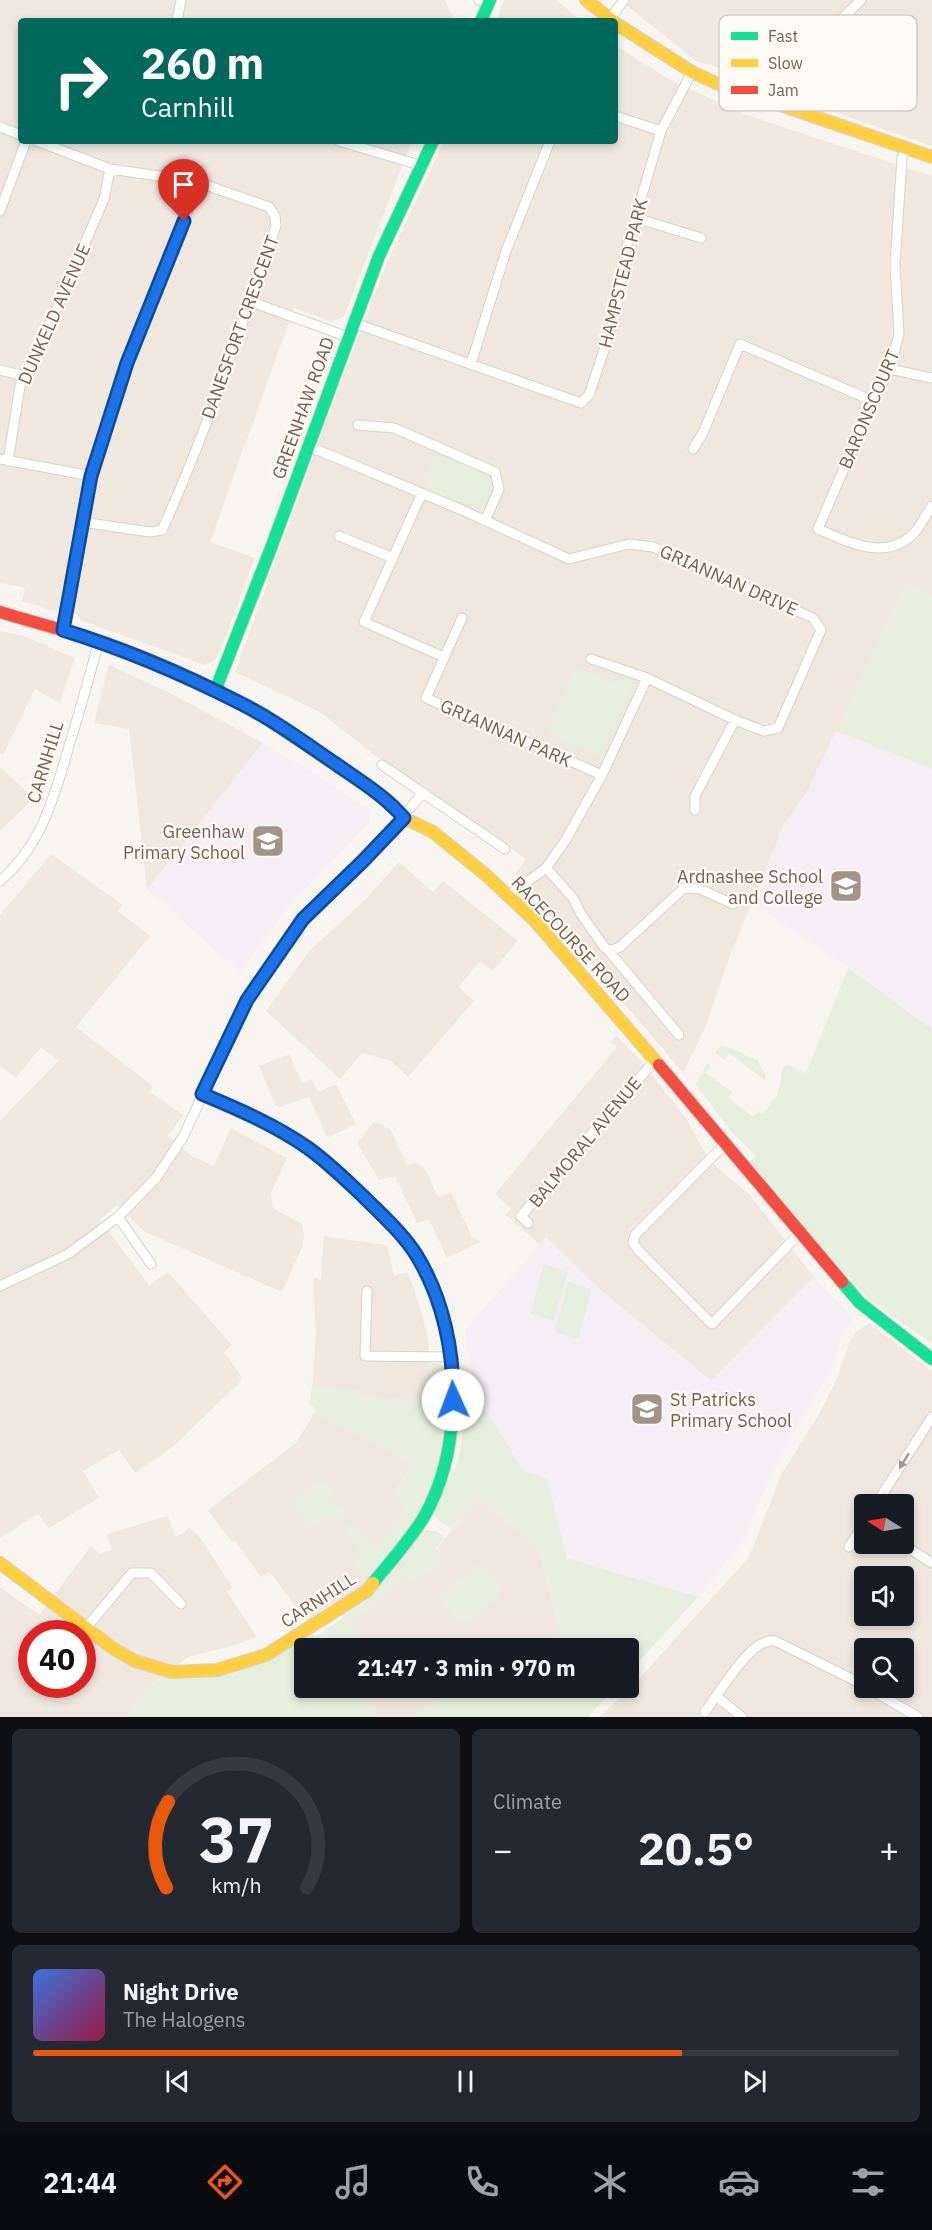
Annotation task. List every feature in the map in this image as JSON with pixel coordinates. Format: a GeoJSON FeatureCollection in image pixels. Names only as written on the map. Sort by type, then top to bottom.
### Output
{"type":"FeatureCollection","features":[{"type":"Feature","properties":{"kind":"main road"},"geometry":{"type":"LineString","coordinates":[[586,0],[609,18]]}},
{"type":"Feature","properties":{"kind":"main road"},"geometry":{"type":"LineString","coordinates":[[482,18],[486,1]]}},
{"type":"Feature","properties":{"kind":"main road"},"geometry":{"type":"LineString","coordinates":[[618,24],[692,72],[719,84]]}},
{"type":"Feature","properties":{"kind":"main road"},"geometry":{"type":"LineString","coordinates":[[792,111],[932,157]]}},
{"type":"Feature","properties":{"kind":"main road","name":"GREENHAW ROAD"},"geometry":{"type":"LineString","coordinates":[[215,692],[248,610],[348,337],[399,209],[423,166],[432,144]]}},
{"type":"Feature","properties":{"kind":"main road","name":"RACECOURSE ROAD"},"geometry":{"type":"LineString","coordinates":[[0,612],[99,641],[175,672],[241,703],[304,742],[388,800],[404,818],[433,832],[508,896],[565,954],[860,1303],[932,1359]]}},
{"type":"Feature","properties":{"kind":"main road","name":"CARNHILL"},"geometry":{"type":"LineString","coordinates":[[96,1635],[135,1661],[172,1672],[217,1670],[266,1654],[368,1590],[423,1518],[441,1475],[449,1443],[453,1415],[451,1357],[438,1299],[417,1255],[393,1225],[332,1167],[308,1148],[256,1118],[202,1094]]}},
{"type":"Feature","properties":{"kind":"main road","name":"CARNHILL"},"geometry":{"type":"LineString","coordinates":[[0,1563],[75,1620]]}},
{"type":"Feature","properties":{"kind":"street"},"geometry":{"type":"LineString","coordinates":[[178,18],[181,0]]}},
{"type":"Feature","properties":{"kind":"street"},"geometry":{"type":"LineString","coordinates":[[615,18],[624,0]]}},
{"type":"Feature","properties":{"kind":"street"},"geometry":{"type":"LineString","coordinates":[[846,15],[861,0]]}},
{"type":"Feature","properties":{"kind":"street","name":"HAMPSTEAD PARK"},"geometry":{"type":"LineString","coordinates":[[354,323],[581,403],[589,395],[607,346],[615,317],[625,253],[661,131],[692,72]]}},
{"type":"Feature","properties":{"kind":"street"},"geometry":{"type":"LineString","coordinates":[[618,117],[661,131]]}},
{"type":"Feature","properties":{"kind":"street"},"geometry":{"type":"LineString","coordinates":[[0,127],[18,134]]}},
{"type":"Feature","properties":{"kind":"street"},"geometry":{"type":"LineString","coordinates":[[0,212],[25,144]]}},
{"type":"Feature","properties":{"kind":"street","name":"DANESFORT CRESCENT"},"geometry":{"type":"LineString","coordinates":[[45,144],[110,169],[194,181],[269,207],[275,216],[276,226],[188,470],[162,530],[150,532],[82,522]]}},
{"type":"Feature","properties":{"kind":"street"},"geometry":{"type":"LineString","coordinates":[[349,144],[423,166]]}},
{"type":"Feature","properties":{"kind":"street"},"geometry":{"type":"LineString","coordinates":[[471,364],[506,251],[549,144]]}},
{"type":"Feature","properties":{"kind":"street","name":"BARONSCOURT"},"geometry":{"type":"LineString","coordinates":[[906,148],[902,158],[895,264],[899,334],[890,369],[873,401],[818,529],[866,548],[884,548],[901,543],[914,533],[932,506]]}},
{"type":"Feature","properties":{"kind":"street","name":"DUNKELD AVENUE"},"geometry":{"type":"LineString","coordinates":[[4,460],[20,386],[54,315],[100,208],[110,169]]}},
{"type":"Feature","properties":{"kind":"street"},"geometry":{"type":"LineString","coordinates":[[63,630],[91,476],[127,363],[189,208],[194,181]]}},
{"type":"Feature","properties":{"kind":"street"},"geometry":{"type":"LineString","coordinates":[[636,218],[701,238]]}},
{"type":"Feature","properties":{"kind":"street"},"geometry":{"type":"LineString","coordinates":[[249,301],[348,337]]}},
{"type":"Feature","properties":{"kind":"street"},"geometry":{"type":"LineString","coordinates":[[693,449],[703,434],[740,344],[873,401]]}},
{"type":"Feature","properties":{"kind":"street"},"geometry":{"type":"LineString","coordinates":[[890,369],[932,378]]}},
{"type":"Feature","properties":{"kind":"street"},"geometry":{"type":"LineString","coordinates":[[0,370],[25,376]]}},
{"type":"Feature","properties":{"kind":"street"},"geometry":{"type":"LineString","coordinates":[[358,425],[394,428],[495,472],[499,489],[485,521]]}},
{"type":"Feature","properties":{"kind":"street","name":"GRIANNAN DRIVE"},"geometry":{"type":"LineString","coordinates":[[308,446],[422,493],[569,560],[629,544],[652,547],[813,618],[821,630],[778,728],[764,731],[735,720],[647,678],[591,659]]}},
{"type":"Feature","properties":{"kind":"street"},"geometry":{"type":"LineString","coordinates":[[4,460],[91,476]]}},
{"type":"Feature","properties":{"kind":"street"},"geometry":{"type":"LineString","coordinates":[[422,493],[364,622],[444,657]]}},
{"type":"Feature","properties":{"kind":"street"},"geometry":{"type":"LineString","coordinates":[[339,536],[393,558]]}},
{"type":"Feature","properties":{"kind":"street","name":"GRIANNAN PARK"},"geometry":{"type":"LineString","coordinates":[[462,618],[426,698],[602,775]]}},
{"type":"Feature","properties":{"kind":"street","name":"CARNHILL"},"geometry":{"type":"LineString","coordinates":[[0,881],[10,873],[26,852],[50,811],[99,641]]}},
{"type":"Feature","properties":{"kind":"street"},"geometry":{"type":"LineString","coordinates":[[508,896],[546,868],[565,841],[602,775],[647,678]]}},
{"type":"Feature","properties":{"kind":"street"},"geometry":{"type":"LineString","coordinates":[[695,810],[695,796],[735,720]]}},
{"type":"Feature","properties":{"kind":"street"},"geometry":{"type":"LineString","coordinates":[[382,765],[505,849]]}},
{"type":"Feature","properties":{"kind":"street"},"geometry":{"type":"LineString","coordinates":[[0,1286],[68,1254],[118,1217],[156,1178],[183,1137],[247,1000],[303,919],[404,818],[423,793]]}},
{"type":"Feature","properties":{"kind":"street"},"geometry":{"type":"LineString","coordinates":[[546,868],[573,898],[595,936],[679,1035]]}},
{"type":"Feature","properties":{"kind":"street"},"geometry":{"type":"LineString","coordinates":[[608,950],[620,947],[684,888],[700,889],[733,904]]}},
{"type":"Feature","properties":{"kind":"street","name":"BALMORAL AVENUE"},"geometry":{"type":"LineString","coordinates":[[528,1223],[521,1216],[655,1060]]}},
{"type":"Feature","properties":{"kind":"street"},"geometry":{"type":"LineString","coordinates":[[726,1143],[635,1235],[633,1243],[639,1251],[712,1324],[800,1233]]}},
{"type":"Feature","properties":{"kind":"street"},"geometry":{"type":"LineString","coordinates":[[118,1217],[151,1264]]}},
{"type":"Feature","properties":{"kind":"street"},"geometry":{"type":"LineString","coordinates":[[367,1291],[365,1356],[451,1357]]}},
{"type":"Feature","properties":{"kind":"street"},"geometry":{"type":"LineString","coordinates":[[882,1494],[932,1417]]}},
{"type":"Feature","properties":{"kind":"street"},"geometry":{"type":"LineString","coordinates":[[849,1547],[854,1539]]}},
{"type":"Feature","properties":{"kind":"street"},"geometry":{"type":"LineString","coordinates":[[914,1552],[932,1563]]}},
{"type":"Feature","properties":{"kind":"street"},"geometry":{"type":"LineString","coordinates":[[93,1620],[132,1573],[151,1573],[181,1604]]}},
{"type":"Feature","properties":{"kind":"street"},"geometry":{"type":"LineString","coordinates":[[705,1712],[745,1659],[758,1645],[768,1640],[775,1641],[854,1680]]}},
{"type":"Feature","properties":{"kind":"street"},"geometry":{"type":"LineString","coordinates":[[716,1696],[742,1717]]}},
{"type":"Feature","properties":{"kind":"street"},"geometry":{"type":"LineString","coordinates":[[885,1698],[918,1717]]}},
{"type":"Feature","properties":{"kind":"shaded area"},"geometry":{"type":"Polygon","coordinates":[[[0,0],[445,0],[454,18],[18,18],[18,144],[411,144],[344,316],[332,322],[294,308],[210,542],[255,558],[216,659],[205,665],[80,620],[78,615],[57,608],[54,611],[22,601],[25,588],[0,583],[0,0]]]}},
{"type":"Feature","properties":{"kind":"shaded area"},"geometry":{"type":"Polygon","coordinates":[[[504,0],[556,0],[578,18],[497,18],[504,0]]]}},
{"type":"Feature","properties":{"kind":"shaded area"},"geometry":{"type":"Polygon","coordinates":[[[620,0],[932,0],[932,146],[832,111],[917,111],[917,15],[719,15],[719,68],[696,61],[620,0]]]}},
{"type":"Feature","properties":{"kind":"shaded area"},"geometry":{"type":"Polygon","coordinates":[[[618,47],[668,79],[719,102],[719,111],[738,111],[932,176],[932,596],[907,584],[808,790],[784,825],[731,953],[705,1028],[683,1073],[515,874],[526,859],[377,757],[320,712],[235,672],[325,424],[388,260],[443,144],[618,144],[618,47]]]}},
{"type":"Feature","properties":{"kind":"shaded area"},"geometry":{"type":"Polygon","coordinates":[[[0,631],[24,636],[7,669],[35,689],[3,755],[0,753],[0,631]]]}},
{"type":"Feature","properties":{"kind":"shaded area"},"geometry":{"type":"Polygon","coordinates":[[[24,636],[75,658],[60,703],[7,669],[24,636]]]}},
{"type":"Feature","properties":{"kind":"shaded area"},"geometry":{"type":"Polygon","coordinates":[[[109,665],[172,694],[263,743],[147,890],[129,729],[94,723],[109,665]]]}},
{"type":"Feature","properties":{"kind":"shaded area","name":"Ardnashee School and College"},"geometry":{"type":"Polygon","coordinates":[[[836,731],[932,769],[932,1029],[848,968],[752,904],[784,825],[808,790],[836,731]]]}},
{"type":"Feature","properties":{"kind":"shaded area","name":"Greenhaw Primary School"},"geometry":{"type":"Polygon","coordinates":[[[263,743],[316,774],[370,810],[370,822],[290,905],[240,972],[147,890],[263,743]]]}},
{"type":"Feature","properties":{"kind":"shaded area"},"geometry":{"type":"Polygon","coordinates":[[[0,767],[34,798],[0,831],[0,767]]]}},
{"type":"Feature","properties":{"kind":"shaded area"},"geometry":{"type":"Polygon","coordinates":[[[51,854],[123,905],[118,911],[150,936],[76,1027],[153,1086],[150,1092],[183,1115],[168,1136],[192,1156],[214,1166],[231,1128],[287,1158],[271,1193],[273,1208],[302,1224],[304,1235],[302,1247],[282,1292],[145,1232],[117,1205],[100,1220],[149,1285],[168,1272],[232,1345],[224,1352],[242,1377],[239,1383],[174,1446],[135,1473],[119,1450],[83,1471],[99,1498],[49,1528],[38,1514],[0,1538],[0,1121],[58,1061],[41,1047],[16,1078],[0,1066],[0,915],[51,854]]]}},
{"type":"Feature","properties":{"kind":"shaded area"},"geometry":{"type":"Polygon","coordinates":[[[399,862],[433,892],[443,881],[518,941],[492,971],[480,961],[459,987],[474,1001],[408,1077],[391,1061],[362,1053],[340,1079],[266,1011],[310,950],[366,899],[399,862]]]}},
{"type":"Feature","properties":{"kind":"shaded area"},"geometry":{"type":"Polygon","coordinates":[[[616,1035],[640,1060],[686,1118],[705,1153],[719,1169],[749,1194],[814,1277],[711,1381],[598,1288],[546,1238],[539,1244],[506,1215],[511,1208],[495,1194],[617,1047],[611,1042],[616,1035]]]}},
{"type":"Feature","properties":{"kind":"shaded area"},"geometry":{"type":"Polygon","coordinates":[[[289,1054],[302,1083],[312,1079],[318,1092],[336,1084],[356,1124],[329,1137],[309,1097],[280,1107],[275,1105],[259,1066],[289,1054]]]}},
{"type":"Feature","properties":{"kind":"shaded area"},"geometry":{"type":"Polygon","coordinates":[[[374,1122],[390,1129],[408,1166],[416,1163],[425,1169],[438,1197],[451,1192],[472,1237],[481,1242],[447,1258],[429,1219],[417,1223],[395,1176],[379,1180],[357,1143],[374,1122]]]}},
{"type":"Feature","properties":{"kind":"shaded area"},"geometry":{"type":"Polygon","coordinates":[[[324,1236],[387,1245],[394,1276],[407,1272],[428,1337],[433,1394],[428,1401],[362,1398],[362,1392],[312,1388],[316,1335],[313,1278],[321,1279],[324,1236]]]}},
{"type":"Feature","properties":{"kind":"shaded area","name":"St Patricks Primary School"},"geometry":{"type":"Polygon","coordinates":[[[546,1237],[598,1288],[711,1381],[814,1277],[850,1315],[851,1323],[842,1333],[829,1374],[786,1445],[766,1485],[746,1537],[698,1597],[567,1558],[547,1479],[524,1471],[473,1390],[465,1330],[546,1237]]]}},
{"type":"Feature","properties":{"kind":"shaded area"},"geometry":{"type":"Polygon","coordinates":[[[869,1323],[932,1371],[932,1717],[599,1717],[620,1698],[639,1698],[639,1679],[749,1557],[782,1473],[818,1416],[837,1379],[850,1342],[856,1332],[869,1323]]]}},
{"type":"Feature","properties":{"kind":"shaded area"},"geometry":{"type":"Polygon","coordinates":[[[315,1412],[412,1462],[394,1496],[406,1508],[397,1523],[436,1550],[478,1497],[536,1546],[562,1637],[361,1638],[332,1603],[306,1621],[270,1572],[261,1577],[235,1541],[232,1542],[208,1510],[296,1443],[315,1412]]]}},
{"type":"Feature","properties":{"kind":"shaded area"},"geometry":{"type":"Polygon","coordinates":[[[168,1516],[175,1537],[189,1527],[202,1540],[232,1587],[227,1592],[257,1637],[188,1657],[148,1688],[127,1717],[0,1717],[0,1587],[39,1615],[91,1546],[100,1554],[112,1550],[107,1534],[168,1516]]]}},
{"type":"Feature","properties":{"kind":"shaded area"},"geometry":{"type":"Polygon","coordinates":[[[361,1698],[444,1698],[413,1717],[377,1717],[361,1698]]]}},
{"type":"Feature","properties":{"kind":"green space"},"geometry":{"type":"Polygon","coordinates":[[[435,454],[453,462],[456,460],[487,474],[490,478],[490,494],[478,512],[429,489],[424,480],[435,454]]]}},
{"type":"Feature","properties":{"kind":"green space"},"geometry":{"type":"Polygon","coordinates":[[[907,584],[932,596],[932,769],[836,731],[907,584]]]}},
{"type":"Feature","properties":{"kind":"green space"},"geometry":{"type":"Polygon","coordinates":[[[578,668],[614,683],[628,676],[633,684],[601,757],[547,732],[574,671],[578,668]]]}},
{"type":"Feature","properties":{"kind":"green space"},"geometry":{"type":"Polygon","coordinates":[[[848,968],[932,1029],[932,1343],[870,1301],[748,1163],[756,1156],[732,1132],[696,1085],[707,1063],[711,1066],[706,1073],[732,1092],[728,1098],[753,1117],[758,1111],[763,1114],[778,1094],[783,1067],[787,1065],[806,1073],[848,968]]]}},
{"type":"Feature","properties":{"kind":"green space"},"geometry":{"type":"Polygon","coordinates":[[[723,1045],[757,1060],[766,1075],[765,1080],[729,1053],[724,1060],[715,1053],[723,1045]]]}},
{"type":"Feature","properties":{"kind":"green space"},"geometry":{"type":"Polygon","coordinates":[[[544,1264],[568,1272],[554,1321],[530,1314],[544,1264]]]}},
{"type":"Feature","properties":{"kind":"green space"},"geometry":{"type":"Polygon","coordinates":[[[568,1282],[592,1289],[578,1339],[554,1332],[568,1282]]]}},
{"type":"Feature","properties":{"kind":"green space"},"geometry":{"type":"Polygon","coordinates":[[[431,1363],[438,1364],[446,1372],[444,1431],[435,1475],[424,1503],[412,1524],[390,1553],[365,1579],[352,1560],[360,1553],[343,1527],[347,1523],[379,1547],[406,1508],[394,1497],[412,1462],[315,1412],[316,1408],[309,1405],[312,1388],[362,1392],[362,1398],[428,1401],[428,1394],[433,1394],[431,1363]]]}},
{"type":"Feature","properties":{"kind":"green space"},"geometry":{"type":"Polygon","coordinates":[[[473,1390],[524,1471],[547,1479],[567,1558],[698,1597],[639,1661],[639,1638],[559,1638],[562,1637],[536,1546],[478,1497],[452,1529],[436,1517],[436,1501],[454,1472],[459,1457],[464,1429],[466,1391],[473,1390]]]}},
{"type":"Feature","properties":{"kind":"green space"},"geometry":{"type":"Polygon","coordinates":[[[320,1481],[334,1491],[328,1499],[347,1511],[336,1522],[330,1514],[311,1528],[291,1504],[293,1500],[320,1481]]]}},
{"type":"Feature","properties":{"kind":"green space"},"geometry":{"type":"Polygon","coordinates":[[[423,1531],[436,1531],[445,1538],[435,1550],[443,1560],[415,1583],[407,1575],[350,1624],[361,1638],[307,1638],[312,1635],[316,1637],[378,1591],[405,1563],[423,1531]]]}},
{"type":"Feature","properties":{"kind":"green space"},"geometry":{"type":"Polygon","coordinates":[[[477,1564],[501,1581],[502,1593],[498,1599],[464,1623],[460,1622],[438,1597],[477,1564]]]}},
{"type":"Feature","properties":{"kind":"green space"},"geometry":{"type":"Polygon","coordinates":[[[294,1646],[294,1698],[361,1698],[377,1717],[127,1717],[148,1688],[163,1677],[203,1677],[222,1674],[241,1670],[294,1646]]]}},
{"type":"Feature","properties":{"kind":"green space"},"geometry":{"type":"Polygon","coordinates":[[[444,1698],[605,1698],[588,1717],[413,1717],[444,1698]]]}},
{"type":"Feature","properties":{"kind":"traffic: fast"},"geometry":{"type":"LineString","coordinates":[[482,18],[490,0]]}},
{"type":"Feature","properties":{"kind":"traffic: fast"},"geometry":{"type":"LineString","coordinates":[[215,691],[271,548],[379,256],[432,144]]}},
{"type":"Feature","properties":{"kind":"traffic: fast"},"geometry":{"type":"LineString","coordinates":[[373,1583],[424,1517],[436,1492],[450,1439],[453,1383],[446,1328],[439,1302],[421,1264]]}},
{"type":"Feature","properties":{"kind":"traffic: fast"},"geometry":{"type":"LineString","coordinates":[[842,1282],[860,1303],[932,1359]]}},
{"type":"Feature","properties":{"kind":"traffic: slow"},"geometry":{"type":"LineString","coordinates":[[586,0],[609,18]]}},
{"type":"Feature","properties":{"kind":"traffic: slow"},"geometry":{"type":"LineString","coordinates":[[618,25],[692,72],[719,84]]}},
{"type":"Feature","properties":{"kind":"traffic: slow"},"geometry":{"type":"LineString","coordinates":[[798,111],[932,157]]}},
{"type":"Feature","properties":{"kind":"traffic: slow"},"geometry":{"type":"LineString","coordinates":[[273,723],[388,800],[404,818],[433,832],[486,875],[535,921],[659,1065]]}},
{"type":"Feature","properties":{"kind":"traffic: slow"},"geometry":{"type":"LineString","coordinates":[[202,1094],[270,1126],[317,1155],[392,1225],[411,1247],[421,1264]]}},
{"type":"Feature","properties":{"kind":"traffic: slow"},"geometry":{"type":"LineString","coordinates":[[0,1563],[114,1649],[135,1661],[172,1672],[217,1670],[266,1655],[368,1590],[373,1583]]}},
{"type":"Feature","properties":{"kind":"traffic: jam"},"geometry":{"type":"LineString","coordinates":[[0,612],[86,637],[142,657],[210,688],[273,723]]}},
{"type":"Feature","properties":{"kind":"traffic: jam"},"geometry":{"type":"LineString","coordinates":[[659,1065],[842,1282]]}},
{"type":"Feature","properties":{"kind":"place","name":"Greenhaw Primary School"},"geometry":{"type":"Point","coordinates":[268,841]}},
{"type":"Feature","properties":{"kind":"place","name":"Ardnashee School and College"},"geometry":{"type":"Point","coordinates":[846,886]}},
{"type":"Feature","properties":{"kind":"place","name":"St Patricks Primary School"},"geometry":{"type":"Point","coordinates":[647,1409]}},
{"type":"Feature","properties":{"kind":"route"},"geometry":{"type":"LineString","coordinates":[[184,221],[127,363],[91,476],[63,630],[99,641],[175,672],[241,703],[304,742],[388,800],[404,818],[303,919],[247,1000],[202,1094],[256,1118],[308,1148],[332,1167],[393,1225],[417,1255],[438,1299],[451,1357],[453,1400]]}}]}
